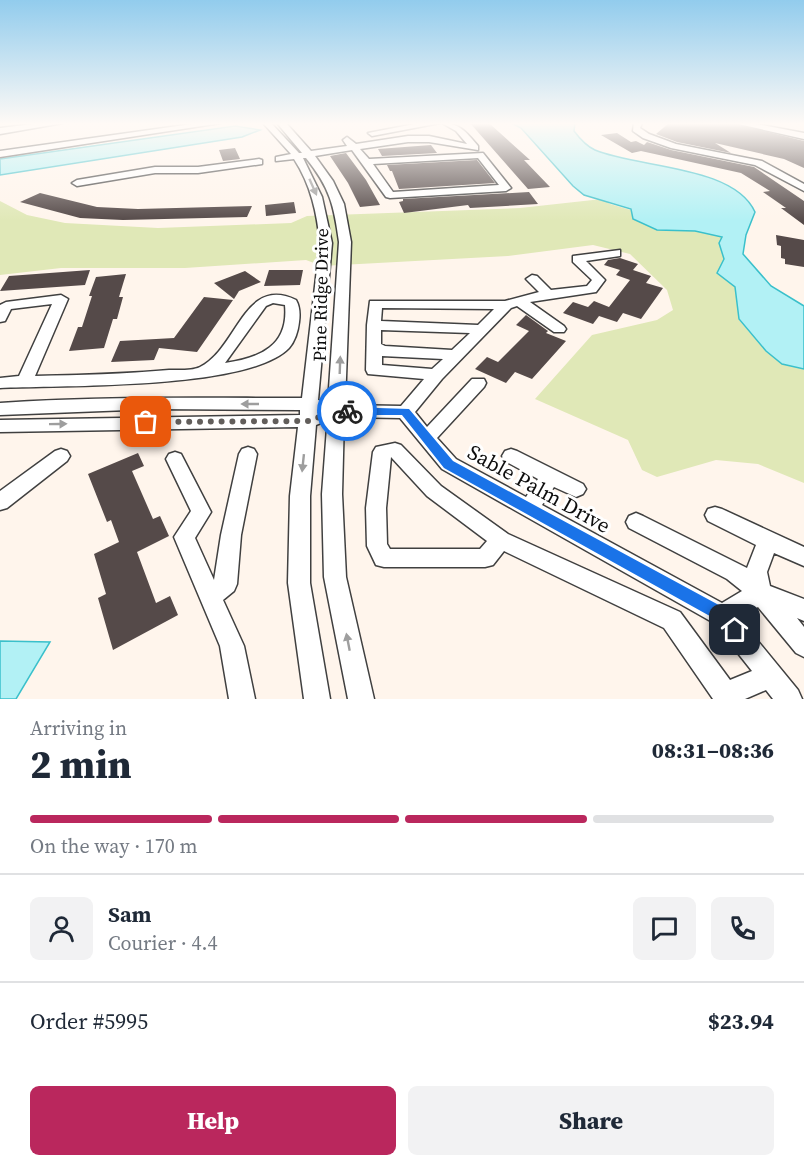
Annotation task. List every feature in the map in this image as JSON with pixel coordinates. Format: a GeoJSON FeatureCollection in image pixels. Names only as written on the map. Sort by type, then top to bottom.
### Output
{"type":"FeatureCollection","features":[{"type":"Feature","properties":{"kind":"street"},"geometry":{"type":"LineString","coordinates":[[77,183],[155,170],[198,170],[259,162],[261,158],[279,159],[295,156]]}},
{"type":"Feature","properties":{"kind":"street","name":"Pine Ridge Drive"},"geometry":{"type":"LineString","coordinates":[[304,156],[322,208],[326,243],[300,496],[299,583],[317,699]]}},
{"type":"Feature","properties":{"kind":"street","name":"Pine Ridge Drive"},"geometry":{"type":"LineString","coordinates":[[305,156],[323,173],[340,206],[345,242],[332,494],[335,577],[361,699]]}},
{"type":"Feature","properties":{"kind":"street"},"geometry":{"type":"LineString","coordinates":[[363,156],[390,195],[506,188],[480,156]]}},
{"type":"Feature","properties":{"kind":"street"},"geometry":{"type":"LineString","coordinates":[[367,162],[437,156]]}},
{"type":"Feature","properties":{"kind":"street"},"geometry":{"type":"LineString","coordinates":[[727,156],[772,168],[804,188]]}},
{"type":"Feature","properties":{"kind":"street"},"geometry":{"type":"LineString","coordinates":[[436,375],[374,370],[375,304],[512,303],[548,294],[591,289],[598,280],[577,259],[616,253]]}},
{"type":"Feature","properties":{"kind":"street"},"geometry":{"type":"LineString","coordinates":[[532,279],[548,294]]}},
{"type":"Feature","properties":{"kind":"street"},"geometry":{"type":"LineString","coordinates":[[0,318],[6,306],[60,299],[25,381]]}},
{"type":"Feature","properties":{"kind":"street"},"geometry":{"type":"LineString","coordinates":[[0,383],[166,377],[205,371],[259,360],[281,347],[289,333],[293,312],[291,303],[283,299],[270,299],[261,303],[223,357],[205,371]]}},
{"type":"Feature","properties":{"kind":"street"},"geometry":{"type":"LineString","coordinates":[[0,426],[134,422],[338,411],[405,412],[436,375],[512,303]]}},
{"type":"Feature","properties":{"kind":"street"},"geometry":{"type":"LineString","coordinates":[[512,303],[559,329]]}},
{"type":"Feature","properties":{"kind":"street"},"geometry":{"type":"LineString","coordinates":[[374,325],[482,329]]}},
{"type":"Feature","properties":{"kind":"street"},"geometry":{"type":"LineString","coordinates":[[374,345],[381,351],[456,355]]}},
{"type":"Feature","properties":{"kind":"street"},"geometry":{"type":"LineString","coordinates":[[427,438],[478,383]]}},
{"type":"Feature","properties":{"kind":"street"},"geometry":{"type":"LineString","coordinates":[[0,409],[155,403],[308,413]]}},
{"type":"Feature","properties":{"kind":"street","name":"Sable Palm Drive"},"geometry":{"type":"LineString","coordinates":[[405,412],[448,464],[723,615],[789,699]]}},
{"type":"Feature","properties":{"kind":"street"},"geometry":{"type":"LineString","coordinates":[[501,540],[485,558],[384,558],[377,546],[376,537],[376,507],[382,452],[395,450],[434,491],[501,540],[672,620],[726,697],[771,676]]}},
{"type":"Feature","properties":{"kind":"street"},"geometry":{"type":"LineString","coordinates":[[210,596],[226,584],[231,535],[248,454]]}},
{"type":"Feature","properties":{"kind":"street"},"geometry":{"type":"LineString","coordinates":[[0,502],[61,456]]}},
{"type":"Feature","properties":{"kind":"street"},"geometry":{"type":"LineString","coordinates":[[511,456],[576,489]]}},
{"type":"Feature","properties":{"kind":"street"},"geometry":{"type":"LineString","coordinates":[[175,459],[201,512],[184,537],[232,646],[242,699]]}},
{"type":"Feature","properties":{"kind":"street"},"geometry":{"type":"LineString","coordinates":[[529,508],[550,477]]}},
{"type":"Feature","properties":{"kind":"street"},"geometry":{"type":"LineString","coordinates":[[715,515],[804,557]]}},
{"type":"Feature","properties":{"kind":"street"},"geometry":{"type":"LineString","coordinates":[[636,522],[735,572],[761,593],[804,645]]}},
{"type":"Feature","properties":{"kind":"street"},"geometry":{"type":"LineString","coordinates":[[761,593],[756,572],[768,541]]}},
{"type":"Feature","properties":{"kind":"street"},"geometry":{"type":"LineString","coordinates":[[723,615],[761,593]]}},
{"type":"Feature","properties":{"kind":"street"},"geometry":{"type":"LineString","coordinates":[[761,593],[804,610]]}},
{"type":"Feature","properties":{"kind":"green space"},"geometry":{"type":"Polygon","coordinates":[[[602,199],[610,204],[723,237],[719,243],[735,287],[739,320],[766,351],[782,363],[804,369],[804,483],[758,464],[716,460],[657,477],[642,470],[628,440],[535,399],[592,335],[657,320],[673,310],[667,290],[630,254],[593,245],[508,256],[322,266],[306,260],[185,268],[61,268],[0,275],[0,201],[27,215],[65,223],[158,228],[291,223],[307,216],[520,208],[602,199]]]}},
{"type":"Feature","properties":{"kind":"water"},"geometry":{"type":"Polygon","coordinates":[[[24,156],[123,156],[0,175],[0,159],[24,156]]]}},
{"type":"Feature","properties":{"kind":"water"},"geometry":{"type":"Polygon","coordinates":[[[546,156],[612,156],[683,170],[727,185],[744,197],[755,212],[746,235],[743,254],[771,286],[804,306],[804,369],[782,364],[766,351],[739,319],[735,287],[717,273],[724,259],[719,243],[722,237],[695,231],[657,230],[633,219],[631,209],[584,195],[546,156]]]}},
{"type":"Feature","properties":{"kind":"water"},"geometry":{"type":"Polygon","coordinates":[[[0,641],[50,642],[16,699],[0,699],[0,641]]]}},
{"type":"Feature","properties":{"kind":"building"},"geometry":{"type":"Polygon","coordinates":[[[221,156],[238,156],[240,159],[223,161],[221,156]]]}},
{"type":"Feature","properties":{"kind":"building"},"geometry":{"type":"Polygon","coordinates":[[[330,156],[348,156],[366,180],[380,205],[360,207],[348,183],[330,156]]]}},
{"type":"Feature","properties":{"kind":"building"},"geometry":{"type":"Polygon","coordinates":[[[499,156],[525,156],[530,160],[524,160],[550,187],[528,189],[499,156]]]}},
{"type":"Feature","properties":{"kind":"building"},"geometry":{"type":"Polygon","coordinates":[[[662,156],[698,156],[754,167],[804,201],[804,225],[781,208],[786,208],[763,192],[770,191],[741,173],[662,156]]]}},
{"type":"Feature","properties":{"kind":"building"},"geometry":{"type":"Polygon","coordinates":[[[769,156],[804,156],[804,168],[769,156]]]}},
{"type":"Feature","properties":{"kind":"building"},"geometry":{"type":"Polygon","coordinates":[[[477,160],[495,183],[399,189],[387,165],[477,160]]]}},
{"type":"Feature","properties":{"kind":"building"},"geometry":{"type":"Polygon","coordinates":[[[529,192],[538,204],[470,208],[468,205],[404,213],[399,202],[403,199],[529,192]]]}},
{"type":"Feature","properties":{"kind":"building"},"geometry":{"type":"Polygon","coordinates":[[[40,193],[97,207],[138,209],[252,206],[247,217],[123,220],[80,218],[20,202],[40,193]]]}},
{"type":"Feature","properties":{"kind":"building"},"geometry":{"type":"Polygon","coordinates":[[[294,202],[296,213],[266,216],[265,205],[294,202]]]}},
{"type":"Feature","properties":{"kind":"building"},"geometry":{"type":"Polygon","coordinates":[[[776,235],[804,240],[804,267],[785,264],[785,259],[781,258],[781,246],[777,245],[776,235]]]}},
{"type":"Feature","properties":{"kind":"building"},"geometry":{"type":"Polygon","coordinates":[[[620,258],[638,264],[633,270],[651,276],[646,283],[663,288],[641,319],[623,313],[617,322],[599,316],[593,324],[563,313],[573,302],[588,307],[594,301],[609,307],[630,280],[616,275],[620,270],[604,265],[608,260],[620,258]]]}},
{"type":"Feature","properties":{"kind":"building"},"geometry":{"type":"Polygon","coordinates":[[[90,270],[85,285],[0,291],[9,276],[90,270]]]}},
{"type":"Feature","properties":{"kind":"building"},"geometry":{"type":"Polygon","coordinates":[[[269,270],[303,270],[300,285],[264,286],[269,270]]]}},
{"type":"Feature","properties":{"kind":"building"},"geometry":{"type":"Polygon","coordinates":[[[245,271],[261,282],[239,291],[234,299],[214,283],[245,271]]]}},
{"type":"Feature","properties":{"kind":"building"},"geometry":{"type":"Polygon","coordinates":[[[126,274],[119,297],[123,297],[117,319],[113,319],[104,348],[69,351],[78,327],[82,327],[96,277],[126,274]]]}},
{"type":"Feature","properties":{"kind":"building"},"geometry":{"type":"Polygon","coordinates":[[[204,297],[233,300],[197,352],[159,348],[154,360],[111,362],[120,341],[174,338],[204,297]]]}},
{"type":"Feature","properties":{"kind":"building"},"geometry":{"type":"Polygon","coordinates":[[[526,315],[548,331],[546,333],[566,341],[532,379],[515,372],[506,383],[475,369],[487,357],[498,362],[529,331],[516,325],[526,315]]]}},
{"type":"Feature","properties":{"kind":"building"},"geometry":{"type":"Polygon","coordinates":[[[138,453],[144,466],[132,471],[153,519],[160,516],[169,536],[137,552],[156,603],[170,596],[178,615],[113,650],[98,598],[106,594],[94,554],[119,542],[111,520],[107,522],[88,474],[138,453]]]}},
{"type":"Feature","properties":{"kind":"way so far"},"geometry":{"type":"LineString","coordinates":[[146,422],[308,421],[338,411],[347,411]]}},
{"type":"Feature","properties":{"kind":"route"},"geometry":{"type":"LineString","coordinates":[[347,411],[405,412],[448,464],[723,615],[735,630]]}}]}
